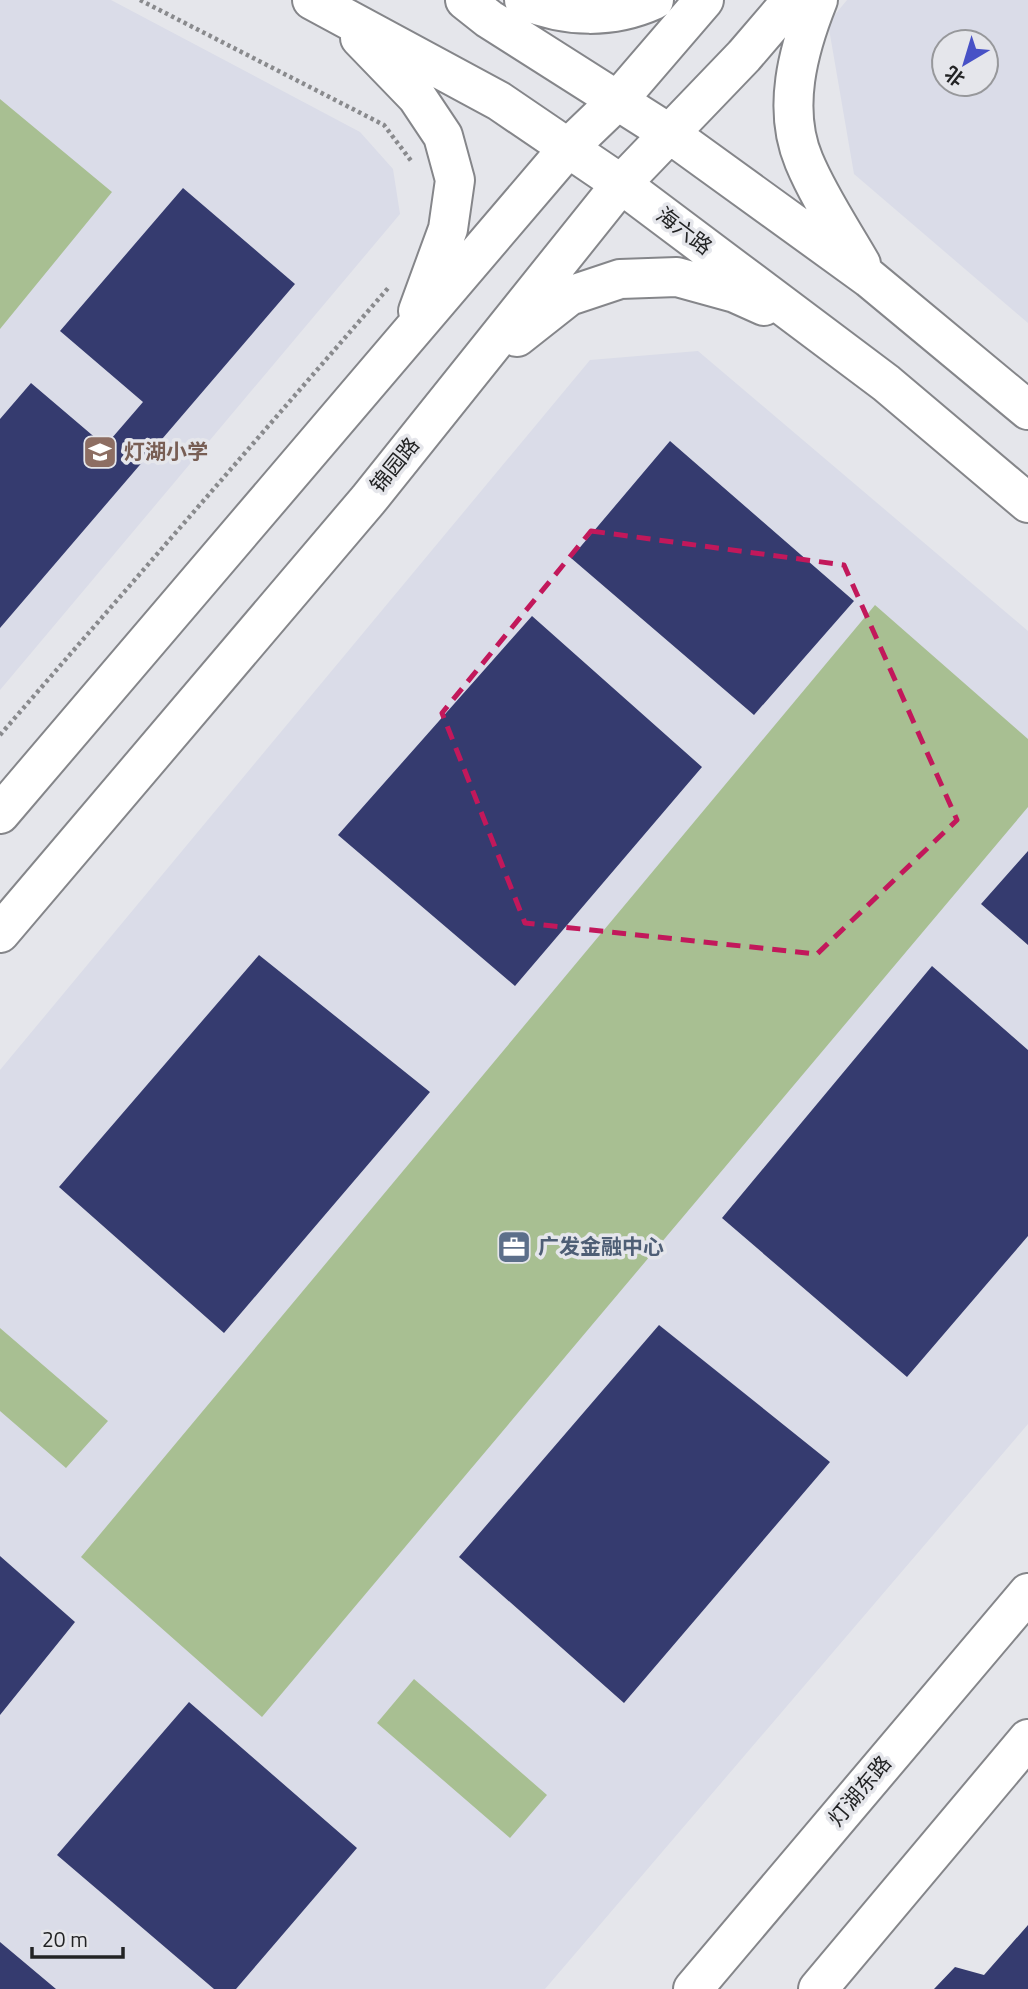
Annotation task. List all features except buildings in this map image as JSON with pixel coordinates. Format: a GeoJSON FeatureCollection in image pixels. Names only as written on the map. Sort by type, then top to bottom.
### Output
{"type":"FeatureCollection","features":[{"type":"Feature","properties":{"kind":"main road"},"geometry":{"type":"LineString","coordinates":[[466,0],[489,19],[670,134],[869,278],[1028,410]]}},
{"type":"Feature","properties":{"kind":"main road"},"geometry":{"type":"LineString","coordinates":[[524,0],[547,9],[600,15],[637,8],[654,0]]}},
{"type":"Feature","properties":{"kind":"main road"},"geometry":{"type":"LineString","coordinates":[[0,814],[569,148],[618,100],[704,0]]}},
{"type":"Feature","properties":{"kind":"main road","name":"锦园路"},"geometry":{"type":"LineString","coordinates":[[0,933],[368,500],[621,184],[792,0]]}},
{"type":"Feature","properties":{"kind":"main road"},"geometry":{"type":"LineString","coordinates":[[818,0],[805,33],[794,86],[795,123],[803,159],[869,278]]}},
{"type":"Feature","properties":{"kind":"main road"},"geometry":{"type":"LineString","coordinates":[[323,6],[417,97],[443,136],[455,180],[448,229],[409,336]]}},
{"type":"Feature","properties":{"kind":"main road","name":"海六路"},"geometry":{"type":"LineString","coordinates":[[323,6],[499,101],[621,184],[886,383],[1028,503]]}},
{"type":"Feature","properties":{"kind":"main road"},"geometry":{"type":"LineString","coordinates":[[466,377],[569,296],[621,279],[677,277],[735,293],[812,327]]}},
{"type":"Feature","properties":{"kind":"main road","name":"灯湖东路"},"geometry":{"type":"LineString","coordinates":[[693,1989],[1028,1593]]}},
{"type":"Feature","properties":{"kind":"main road"},"geometry":{"type":"LineString","coordinates":[[818,1989],[1028,1739]]}},
{"type":"Feature","properties":{"kind":"path"},"geometry":{"type":"LineString","coordinates":[[140,0],[384,125],[411,159],[416,171]]}},
{"type":"Feature","properties":{"kind":"path"},"geometry":{"type":"LineString","coordinates":[[0,735],[390,287]]}},
{"type":"Feature","properties":{"kind":"highlighted area"},"geometry":{"type":"Polygon","coordinates":[[[591,531],[844,565],[957,820],[817,954],[525,923],[442,713],[591,531]]]}},
{"type":"Feature","properties":{"kind":"shaded area","name":"灯湖小学"},"geometry":{"type":"Polygon","coordinates":[[[0,0],[111,0],[360,132],[393,169],[400,214],[0,690],[0,0]]]}},
{"type":"Feature","properties":{"kind":"shaded area"},"geometry":{"type":"Polygon","coordinates":[[[847,0],[1028,0],[1028,323],[854,174],[828,23],[847,0]]]}},
{"type":"Feature","properties":{"kind":"shaded area","name":"广发金融中心"},"geometry":{"type":"Polygon","coordinates":[[[698,351],[1028,631],[1028,1424],[545,1989],[0,1989],[0,1070],[590,360],[698,351]]]}},
{"type":"Feature","properties":{"kind":"green space"},"geometry":{"type":"Polygon","coordinates":[[[0,99],[112,192],[0,329],[0,99]]]}},
{"type":"Feature","properties":{"kind":"green space"},"geometry":{"type":"Polygon","coordinates":[[[875,605],[1028,739],[1028,807],[262,1717],[81,1557],[875,605]]]}},
{"type":"Feature","properties":{"kind":"green space"},"geometry":{"type":"Polygon","coordinates":[[[0,1328],[108,1421],[66,1468],[0,1411],[0,1328]]]}},
{"type":"Feature","properties":{"kind":"green space"},"geometry":{"type":"Polygon","coordinates":[[[414,1679],[547,1795],[510,1838],[377,1723],[414,1679]]]}},
{"type":"Feature","properties":{"kind":"place","name":"灯湖小学"},"geometry":{"type":"Point","coordinates":[100,452]}},
{"type":"Feature","properties":{"kind":"place","name":"广发金融中心"},"geometry":{"type":"Point","coordinates":[514,1247]}}]}
